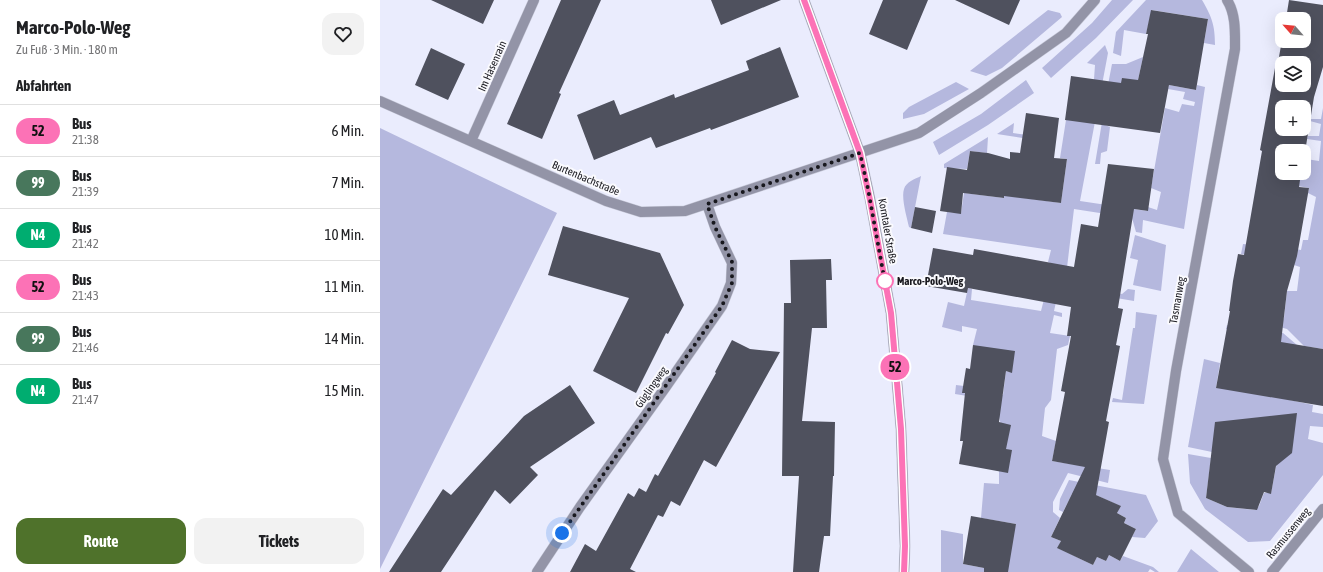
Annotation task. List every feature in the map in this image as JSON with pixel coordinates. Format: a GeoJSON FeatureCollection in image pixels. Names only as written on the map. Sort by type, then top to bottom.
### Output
{"type":"FeatureCollection","features":[{"type":"Feature","properties":{"kind":"street","name":"Im Hasenrain"},"geometry":{"type":"LineString","coordinates":[[471,141],[534,0]]}},
{"type":"Feature","properties":{"kind":"street","name":"Korntaler Straße"},"geometry":{"type":"LineString","coordinates":[[804,0],[860,153],[891,313],[901,429],[905,546],[904,572]]}},
{"type":"Feature","properties":{"kind":"street"},"geometry":{"type":"LineString","coordinates":[[860,153],[920,133],[981,93],[1066,33],[1095,0]]}},
{"type":"Feature","properties":{"kind":"street","name":"Tasmanweg"},"geometry":{"type":"LineString","coordinates":[[1227,0],[1230,5],[1235,30],[1235,49],[1176,371],[1163,459],[1178,513],[1249,572]]}},
{"type":"Feature","properties":{"kind":"street","name":"Burtenbachstraße"},"geometry":{"type":"LineString","coordinates":[[380,101],[606,202],[642,212],[685,211],[860,153]]}},
{"type":"Feature","properties":{"kind":"street","name":"Güglingweg"},"geometry":{"type":"LineString","coordinates":[[537,572],[580,507],[722,306],[732,283],[732,262],[715,227],[707,204]]}},
{"type":"Feature","properties":{"kind":"street","name":"Rasmussenweg"},"geometry":{"type":"LineString","coordinates":[[1272,572],[1323,509]]}},
{"type":"Feature","properties":{"kind":"shaded area"},"geometry":{"type":"Polygon","coordinates":[[[1112,0],[1133,0],[1096,38],[1051,78],[1042,68],[1092,23],[1112,0]]]}},
{"type":"Feature","properties":{"kind":"shaded area"},"geometry":{"type":"Polygon","coordinates":[[[1146,0],[1202,0],[1212,21],[1215,45],[1204,43],[1208,19],[1152,10],[1146,34],[1124,30],[1121,56],[1113,53],[1116,32],[1146,0]]]}},
{"type":"Feature","properties":{"kind":"shaded area"},"geometry":{"type":"Polygon","coordinates":[[[1048,10],[1060,13],[1062,17],[1002,68],[986,76],[970,71],[1048,10]]]}},
{"type":"Feature","properties":{"kind":"shaded area"},"geometry":{"type":"Polygon","coordinates":[[[1105,45],[1108,53],[1080,201],[1147,211],[1148,207],[1157,210],[1161,192],[1151,188],[1165,108],[1179,112],[1182,104],[1194,106],[1195,102],[1183,99],[1185,92],[1168,89],[1169,85],[1196,90],[1197,85],[1205,87],[1184,229],[1143,220],[1142,233],[1136,232],[1132,218],[1074,209],[1066,276],[1092,287],[1122,294],[1128,289],[1135,290],[1134,301],[1075,291],[1058,293],[1054,311],[1062,313],[1062,317],[1054,315],[1050,333],[1070,336],[1068,345],[1057,349],[1051,400],[1045,408],[1042,436],[1056,441],[1052,461],[1110,470],[1108,483],[1068,473],[1053,502],[1053,512],[1060,518],[1051,537],[1061,541],[1058,548],[1093,565],[1097,557],[1106,561],[1109,555],[1120,561],[1123,556],[1153,567],[1159,572],[1155,572],[1150,569],[1148,572],[999,572],[1016,524],[981,518],[984,483],[999,484],[999,471],[1008,472],[1006,449],[999,416],[980,398],[955,394],[956,385],[964,386],[963,393],[974,395],[1003,395],[1006,371],[1011,372],[973,345],[977,329],[962,326],[962,332],[942,327],[948,302],[964,306],[968,288],[972,289],[971,300],[1041,311],[1053,264],[1048,262],[1051,250],[943,234],[947,212],[961,213],[964,193],[1004,198],[1004,195],[1061,203],[1067,159],[1060,158],[1066,120],[1094,79],[1095,65],[1087,63],[1105,45]]]}},
{"type":"Feature","properties":{"kind":"shaded area"},"geometry":{"type":"Polygon","coordinates":[[[1143,57],[1138,80],[1118,103],[1105,100],[1112,64],[1126,64],[1143,57]]]}},
{"type":"Feature","properties":{"kind":"shaded area"},"geometry":{"type":"Polygon","coordinates":[[[1026,80],[1034,93],[988,125],[939,155],[933,142],[981,114],[1026,80]]]}},
{"type":"Feature","properties":{"kind":"shaded area"},"geometry":{"type":"Polygon","coordinates":[[[956,82],[969,89],[924,114],[903,119],[903,113],[909,107],[956,82]]]}},
{"type":"Feature","properties":{"kind":"shaded area"},"geometry":{"type":"Polygon","coordinates":[[[1323,108],[1323,349],[1304,346],[1287,329],[1276,326],[1284,318],[1287,291],[1297,291],[1300,267],[1294,265],[1295,263],[1241,254],[1243,244],[1301,250],[1303,240],[1308,240],[1316,197],[1308,193],[1309,188],[1270,181],[1275,178],[1275,180],[1311,180],[1311,160],[1319,161],[1321,141],[1307,139],[1308,136],[1319,136],[1321,124],[1311,121],[1311,119],[1321,119],[1323,108]]]}},
{"type":"Feature","properties":{"kind":"shaded area"},"geometry":{"type":"Polygon","coordinates":[[[1104,110],[1105,125],[1110,127],[1107,151],[1101,153],[1100,164],[1095,164],[1104,110]]]}},
{"type":"Feature","properties":{"kind":"shaded area"},"geometry":{"type":"Polygon","coordinates":[[[1014,123],[1013,133],[1051,138],[1036,140],[997,134],[1014,123]]]}},
{"type":"Feature","properties":{"kind":"shaded area"},"geometry":{"type":"Polygon","coordinates":[[[380,128],[557,213],[380,569],[380,128]]]}},
{"type":"Feature","properties":{"kind":"shaded area"},"geometry":{"type":"Polygon","coordinates":[[[988,137],[987,153],[970,151],[967,169],[944,168],[944,164],[988,137]]]}},
{"type":"Feature","properties":{"kind":"shaded area"},"geometry":{"type":"Polygon","coordinates":[[[921,176],[911,228],[909,227],[903,193],[905,187],[909,183],[921,176]]]}},
{"type":"Feature","properties":{"kind":"shaded area"},"geometry":{"type":"Polygon","coordinates":[[[1135,235],[1166,245],[1161,291],[1133,285],[1138,260],[1130,258],[1135,235]]]}},
{"type":"Feature","properties":{"kind":"shaded area"},"geometry":{"type":"Polygon","coordinates":[[[1136,312],[1157,315],[1144,404],[1112,402],[1113,398],[1122,400],[1133,328],[1135,328],[1136,312]]]}},
{"type":"Feature","properties":{"kind":"shaded area"},"geometry":{"type":"Polygon","coordinates":[[[1227,325],[1283,333],[1297,345],[1290,400],[1313,405],[1312,412],[1323,414],[1323,427],[1310,426],[1308,439],[1323,443],[1323,475],[1270,541],[1248,542],[1205,509],[1190,483],[1188,454],[1211,458],[1206,498],[1227,507],[1255,510],[1259,506],[1264,493],[1271,493],[1277,462],[1188,447],[1204,359],[1220,363],[1216,388],[1271,337],[1226,329],[1227,325]]]}},
{"type":"Feature","properties":{"kind":"shaded area"},"geometry":{"type":"Polygon","coordinates":[[[1069,480],[1146,495],[1158,521],[1145,538],[1132,537],[1136,529],[1124,523],[1126,518],[1117,513],[1120,506],[1085,490],[1080,498],[1072,494],[1063,512],[1059,510],[1060,499],[1069,480]]]}},
{"type":"Feature","properties":{"kind":"shaded area"},"geometry":{"type":"Polygon","coordinates":[[[941,530],[963,534],[963,564],[984,568],[984,572],[941,572],[941,530]]]}},
{"type":"Feature","properties":{"kind":"shaded area"},"geometry":{"type":"Polygon","coordinates":[[[1191,549],[1219,572],[1177,572],[1191,549]]]}},
{"type":"Feature","properties":{"kind":"building"},"geometry":{"type":"Polygon","coordinates":[[[431,0],[494,0],[483,24],[431,0]]]}},
{"type":"Feature","properties":{"kind":"building"},"geometry":{"type":"Polygon","coordinates":[[[561,0],[601,0],[559,93],[561,94],[542,139],[507,124],[561,0]]]}},
{"type":"Feature","properties":{"kind":"building"},"geometry":{"type":"Polygon","coordinates":[[[711,0],[781,0],[721,25],[711,0]]]}},
{"type":"Feature","properties":{"kind":"building"},"geometry":{"type":"Polygon","coordinates":[[[883,0],[928,0],[907,50],[869,34],[883,0]]]}},
{"type":"Feature","properties":{"kind":"building"},"geometry":{"type":"Polygon","coordinates":[[[955,0],[1020,0],[1009,25],[955,0]]]}},
{"type":"Feature","properties":{"kind":"building"},"geometry":{"type":"Polygon","coordinates":[[[1289,0],[1323,5],[1323,67],[1314,97],[1311,115],[1311,100],[1275,100],[1275,136],[1308,136],[1306,144],[1275,144],[1275,180],[1300,180],[1299,187],[1309,188],[1297,256],[1287,291],[1281,342],[1323,349],[1323,406],[1216,388],[1230,311],[1238,254],[1244,255],[1262,151],[1260,150],[1275,68],[1275,92],[1311,92],[1311,56],[1279,56],[1281,48],[1311,48],[1311,12],[1287,12],[1289,0]]]}},
{"type":"Feature","properties":{"kind":"building"},"geometry":{"type":"Polygon","coordinates":[[[1151,10],[1208,19],[1196,90],[1169,85],[1160,133],[1065,120],[1071,76],[1121,83],[1122,78],[1138,80],[1148,34],[1146,34],[1151,10]]]}},
{"type":"Feature","properties":{"kind":"building"},"geometry":{"type":"Polygon","coordinates":[[[780,47],[799,97],[711,130],[710,128],[656,148],[651,137],[594,160],[577,115],[614,100],[620,115],[674,94],[675,98],[749,70],[746,61],[780,47]]]}},
{"type":"Feature","properties":{"kind":"building"},"geometry":{"type":"Polygon","coordinates":[[[431,48],[465,64],[448,100],[415,85],[431,48]]]}},
{"type":"Feature","properties":{"kind":"building"},"geometry":{"type":"Polygon","coordinates":[[[1026,113],[1059,118],[1054,158],[1067,159],[1061,203],[963,193],[961,214],[940,211],[947,167],[967,170],[970,151],[988,153],[1010,159],[1010,152],[1020,153],[1026,113]]]}},
{"type":"Feature","properties":{"kind":"building"},"geometry":{"type":"Polygon","coordinates":[[[1108,164],[1154,169],[1148,211],[1134,209],[1118,308],[1123,309],[1116,345],[1120,346],[1106,421],[1109,422],[1096,495],[1121,506],[1117,513],[1126,518],[1124,523],[1136,529],[1120,561],[1109,555],[1106,561],[1097,557],[1093,565],[1057,548],[1061,541],[1051,537],[1085,467],[1052,461],[1065,392],[1061,391],[1071,336],[1067,336],[1071,307],[968,288],[967,293],[926,286],[933,248],[973,255],[974,249],[1074,267],[1081,224],[1098,227],[1108,164]]]}},
{"type":"Feature","properties":{"kind":"building"},"geometry":{"type":"Polygon","coordinates":[[[915,207],[936,211],[932,233],[911,228],[915,207]]]}},
{"type":"Feature","properties":{"kind":"building"},"geometry":{"type":"Polygon","coordinates":[[[563,226],[660,253],[684,305],[668,334],[666,333],[636,393],[593,371],[629,298],[548,275],[563,226]]]}},
{"type":"Feature","properties":{"kind":"building"},"geometry":{"type":"Polygon","coordinates":[[[831,259],[832,280],[826,280],[827,328],[812,328],[802,421],[835,422],[834,476],[830,536],[824,536],[819,572],[793,572],[799,476],[782,476],[784,303],[791,303],[790,260],[831,259]]]}},
{"type":"Feature","properties":{"kind":"building"},"geometry":{"type":"Polygon","coordinates":[[[732,340],[750,349],[780,352],[716,467],[704,460],[680,506],[671,501],[663,517],[658,515],[630,569],[636,572],[570,572],[585,544],[596,551],[628,493],[634,497],[639,488],[646,492],[655,474],[658,476],[716,373],[715,372],[732,340]]]}},
{"type":"Feature","properties":{"kind":"building"},"geometry":{"type":"Polygon","coordinates":[[[973,345],[1015,351],[1012,373],[1006,371],[999,422],[1011,425],[1006,449],[1012,450],[1008,473],[959,464],[963,441],[960,441],[965,393],[962,393],[966,368],[970,369],[973,345]]]}},
{"type":"Feature","properties":{"kind":"building"},"geometry":{"type":"Polygon","coordinates":[[[570,385],[595,423],[530,467],[538,475],[510,504],[495,490],[441,572],[389,572],[443,489],[451,495],[524,416],[570,385]]]}},
{"type":"Feature","properties":{"kind":"building"},"geometry":{"type":"Polygon","coordinates":[[[1297,413],[1292,453],[1276,466],[1271,494],[1264,492],[1257,510],[1227,507],[1206,498],[1215,422],[1297,413]]]}},
{"type":"Feature","properties":{"kind":"building"},"geometry":{"type":"Polygon","coordinates":[[[971,516],[1016,524],[1008,572],[984,572],[984,568],[963,564],[971,516]]]}},
{"type":"Feature","properties":{"kind":"bus line","name":"52"},"geometry":{"type":"LineString","coordinates":[[804,0],[860,153],[891,313],[901,429],[905,546],[904,572]]}},
{"type":"Feature","properties":{"kind":"place","name":"Marco-Polo-Weg"},"geometry":{"type":"Point","coordinates":[885,281]}},
{"type":"Feature","properties":{"kind":"route"},"geometry":{"type":"LineString","coordinates":[[562,533],[722,306],[732,283],[732,262],[715,227],[707,204],[860,153],[886,288],[885,281]]}}]}
